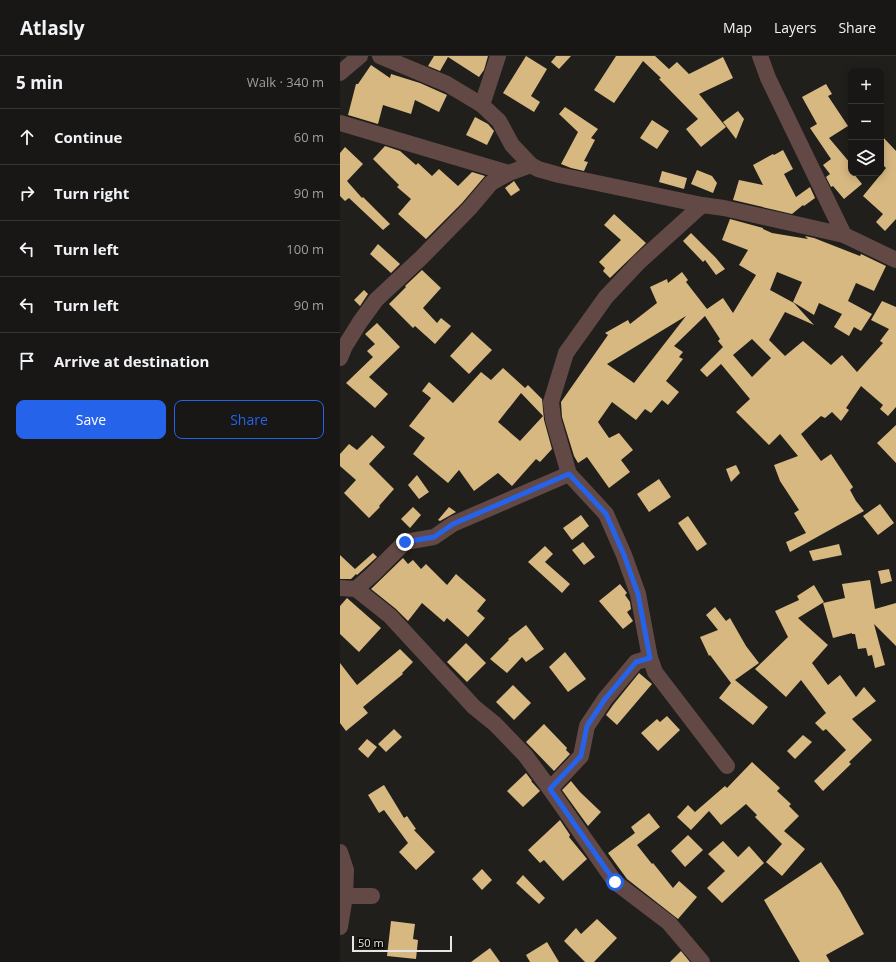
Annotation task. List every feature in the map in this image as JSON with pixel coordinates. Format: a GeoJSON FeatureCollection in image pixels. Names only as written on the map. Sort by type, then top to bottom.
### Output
{"type":"FeatureCollection","features":[{"type":"Feature","properties":{"kind":"street"},"geometry":{"type":"LineString","coordinates":[[340,73],[360,56]]}},
{"type":"Feature","properties":{"kind":"street"},"geometry":{"type":"LineString","coordinates":[[380,56],[447,84],[482,105],[500,121],[512,145],[531,165],[538,169],[560,175],[702,205],[724,208],[844,235],[896,260]]}},
{"type":"Feature","properties":{"kind":"street"},"geometry":{"type":"LineString","coordinates":[[482,105],[498,56]]}},
{"type":"Feature","properties":{"kind":"street"},"geometry":{"type":"LineString","coordinates":[[760,56],[768,78],[844,235]]}},
{"type":"Feature","properties":{"kind":"street"},"geometry":{"type":"LineString","coordinates":[[340,123],[509,173]]}},
{"type":"Feature","properties":{"kind":"street"},"geometry":{"type":"LineString","coordinates":[[340,358],[345,346],[376,300],[421,258],[469,209],[491,183],[509,173],[531,165]]}},
{"type":"Feature","properties":{"kind":"street"},"geometry":{"type":"LineString","coordinates":[[702,205],[639,262],[611,291],[566,353],[551,402],[553,419],[569,474],[606,514],[615,534],[638,594],[650,658],[655,672],[727,766]]}},
{"type":"Feature","properties":{"kind":"street"},"geometry":{"type":"LineString","coordinates":[[569,474],[453,524],[434,537],[405,542],[373,574],[348,588],[390,616],[474,707],[495,724],[525,755],[615,882],[669,923],[702,962]]}},
{"type":"Feature","properties":{"kind":"street"},"geometry":{"type":"LineString","coordinates":[[550,789],[581,756],[587,726],[605,699],[636,662],[650,658]]}},
{"type":"Feature","properties":{"kind":"street"},"geometry":{"type":"LineString","coordinates":[[340,852],[346,870],[345,896],[340,927]]}},
{"type":"Feature","properties":{"kind":"street"},"geometry":{"type":"LineString","coordinates":[[345,896],[372,896]]}},
{"type":"Feature","properties":{"kind":"building"},"geometry":{"type":"Polygon","coordinates":[[[434,56],[488,56],[484,70],[479,77],[448,57],[440,71],[428,66],[434,56]]]}},
{"type":"Feature","properties":{"kind":"building"},"geometry":{"type":"Polygon","coordinates":[[[526,56],[547,69],[531,96],[540,102],[534,112],[503,93],[526,56]]]}},
{"type":"Feature","properties":{"kind":"building"},"geometry":{"type":"Polygon","coordinates":[[[556,56],[571,56],[559,69],[551,62],[556,56]]]}},
{"type":"Feature","properties":{"kind":"building"},"geometry":{"type":"Polygon","coordinates":[[[616,56],[655,56],[669,69],[677,62],[689,74],[723,57],[733,78],[699,94],[726,127],[701,147],[686,129],[698,119],[659,79],[661,78],[643,61],[614,103],[594,90],[616,56]]]}},
{"type":"Feature","properties":{"kind":"building"},"geometry":{"type":"Polygon","coordinates":[[[371,65],[390,78],[391,74],[420,83],[447,95],[439,112],[415,100],[411,114],[383,105],[378,124],[348,115],[356,84],[358,84],[371,65]]]}},
{"type":"Feature","properties":{"kind":"building"},"geometry":{"type":"Polygon","coordinates":[[[826,84],[832,94],[828,96],[848,126],[829,138],[848,160],[848,176],[855,176],[862,184],[844,199],[833,186],[831,187],[826,177],[830,174],[823,165],[831,159],[810,128],[817,124],[802,97],[826,84]]]}},
{"type":"Feature","properties":{"kind":"building"},"geometry":{"type":"Polygon","coordinates":[[[565,107],[598,129],[591,138],[595,140],[584,161],[588,162],[584,171],[561,164],[578,132],[559,114],[565,107]]]}},
{"type":"Feature","properties":{"kind":"building"},"geometry":{"type":"Polygon","coordinates":[[[738,111],[744,119],[736,139],[723,122],[738,111]]]}},
{"type":"Feature","properties":{"kind":"building"},"geometry":{"type":"Polygon","coordinates":[[[475,117],[488,124],[494,131],[487,145],[466,135],[475,117]]]}},
{"type":"Feature","properties":{"kind":"building"},"geometry":{"type":"Polygon","coordinates":[[[652,120],[669,131],[657,149],[640,138],[652,120]]]}},
{"type":"Feature","properties":{"kind":"building"},"geometry":{"type":"Polygon","coordinates":[[[884,138],[896,151],[896,219],[885,231],[876,222],[883,214],[863,196],[879,176],[884,176],[884,170],[886,168],[884,166],[884,138]]]}},
{"type":"Feature","properties":{"kind":"building"},"geometry":{"type":"Polygon","coordinates":[[[385,146],[400,151],[416,165],[418,163],[432,176],[439,169],[458,186],[472,172],[485,176],[462,203],[426,239],[398,214],[411,199],[397,187],[399,185],[373,159],[385,146]]]}},
{"type":"Feature","properties":{"kind":"building"},"geometry":{"type":"Polygon","coordinates":[[[345,147],[363,164],[347,181],[362,198],[363,197],[390,224],[383,230],[349,198],[345,201],[340,196],[340,153],[345,147]]]}},
{"type":"Feature","properties":{"kind":"building"},"geometry":{"type":"Polygon","coordinates":[[[783,150],[793,169],[784,174],[796,197],[810,187],[815,198],[792,214],[733,200],[739,180],[763,185],[753,165],[783,150]]]}},
{"type":"Feature","properties":{"kind":"building"},"geometry":{"type":"Polygon","coordinates":[[[697,170],[712,176],[717,183],[713,193],[691,184],[697,170]]]}},
{"type":"Feature","properties":{"kind":"building"},"geometry":{"type":"Polygon","coordinates":[[[662,171],[687,178],[684,189],[659,182],[662,171]]]}},
{"type":"Feature","properties":{"kind":"building"},"geometry":{"type":"Polygon","coordinates":[[[514,181],[520,190],[511,196],[505,188],[514,181]]]}},
{"type":"Feature","properties":{"kind":"building"},"geometry":{"type":"Polygon","coordinates":[[[614,214],[646,243],[610,278],[603,271],[605,268],[599,262],[621,240],[604,225],[614,214]]]}},
{"type":"Feature","properties":{"kind":"building"},"geometry":{"type":"Polygon","coordinates":[[[730,219],[763,228],[772,233],[808,239],[805,236],[814,238],[860,256],[861,254],[886,266],[874,291],[856,283],[848,301],[872,314],[861,331],[854,327],[849,336],[834,327],[842,314],[819,303],[814,315],[793,302],[802,282],[777,272],[770,290],[794,303],[814,325],[785,312],[769,340],[785,356],[803,341],[831,365],[842,355],[857,372],[883,343],[880,341],[889,329],[871,320],[882,301],[896,307],[896,407],[888,416],[880,409],[883,405],[861,386],[846,408],[849,410],[841,421],[832,412],[825,418],[821,416],[801,434],[821,461],[831,454],[853,487],[850,490],[864,511],[790,552],[786,542],[806,533],[794,513],[799,510],[780,481],[774,465],[798,456],[780,434],[769,445],[736,412],[750,399],[721,364],[707,377],[700,370],[723,347],[718,341],[720,339],[705,316],[674,346],[683,352],[679,357],[683,359],[666,381],[679,392],[668,405],[662,400],[651,413],[645,409],[636,420],[612,402],[598,422],[609,438],[619,433],[633,450],[621,460],[630,472],[609,488],[587,457],[578,463],[574,456],[562,417],[561,402],[608,335],[605,333],[628,320],[630,324],[657,303],[650,287],[667,279],[668,283],[682,272],[688,280],[686,282],[707,309],[723,298],[733,313],[756,275],[739,265],[748,250],[722,240],[730,219]],[[686,316],[607,364],[634,383],[686,316]],[[752,339],[733,355],[752,377],[771,358],[752,339]]]}},
{"type":"Feature","properties":{"kind":"building"},"geometry":{"type":"Polygon","coordinates":[[[691,233],[725,269],[716,275],[705,260],[703,262],[683,241],[691,233]]]}},
{"type":"Feature","properties":{"kind":"building"},"geometry":{"type":"Polygon","coordinates":[[[378,244],[400,264],[391,273],[370,254],[378,244]]]}},
{"type":"Feature","properties":{"kind":"building"},"geometry":{"type":"Polygon","coordinates":[[[422,270],[441,288],[423,308],[437,323],[441,318],[451,326],[435,344],[415,326],[413,328],[389,304],[422,270]]]}},
{"type":"Feature","properties":{"kind":"building"},"geometry":{"type":"Polygon","coordinates":[[[364,290],[368,294],[360,306],[354,300],[364,290]]]}},
{"type":"Feature","properties":{"kind":"building"},"geometry":{"type":"Polygon","coordinates":[[[377,323],[400,347],[369,377],[388,394],[375,408],[346,383],[373,357],[367,351],[375,344],[365,334],[377,323]]]}},
{"type":"Feature","properties":{"kind":"building"},"geometry":{"type":"Polygon","coordinates":[[[472,332],[492,350],[469,374],[450,356],[472,332]]]}},
{"type":"Feature","properties":{"kind":"building"},"geometry":{"type":"Polygon","coordinates":[[[503,368],[525,388],[528,385],[542,399],[544,420],[552,449],[540,462],[536,459],[512,486],[498,473],[474,491],[459,470],[448,483],[413,454],[425,438],[409,426],[431,398],[422,391],[429,382],[453,403],[481,372],[491,380],[503,368]],[[521,393],[498,422],[520,441],[543,416],[521,393]]]}},
{"type":"Feature","properties":{"kind":"building"},"geometry":{"type":"Polygon","coordinates":[[[896,425],[896,463],[877,443],[896,425]]]}},
{"type":"Feature","properties":{"kind":"building"},"geometry":{"type":"Polygon","coordinates":[[[372,435],[385,447],[369,464],[394,489],[369,518],[344,493],[356,480],[340,466],[340,454],[349,444],[357,450],[372,435]]]}},
{"type":"Feature","properties":{"kind":"building"},"geometry":{"type":"Polygon","coordinates":[[[736,465],[740,473],[731,482],[726,469],[736,465]]]}},
{"type":"Feature","properties":{"kind":"building"},"geometry":{"type":"Polygon","coordinates":[[[417,475],[429,492],[419,499],[408,485],[417,475]]]}},
{"type":"Feature","properties":{"kind":"building"},"geometry":{"type":"Polygon","coordinates":[[[659,479],[671,497],[649,512],[637,494],[659,479]]]}},
{"type":"Feature","properties":{"kind":"building"},"geometry":{"type":"Polygon","coordinates":[[[880,504],[894,523],[878,535],[863,516],[880,504]]]}},
{"type":"Feature","properties":{"kind":"building"},"geometry":{"type":"Polygon","coordinates":[[[413,507],[421,515],[410,528],[401,519],[413,507]]]}},
{"type":"Feature","properties":{"kind":"building"},"geometry":{"type":"Polygon","coordinates":[[[449,507],[456,512],[440,521],[438,520],[449,507]]]}},
{"type":"Feature","properties":{"kind":"building"},"geometry":{"type":"Polygon","coordinates":[[[581,515],[589,526],[572,540],[563,528],[581,515]]]}},
{"type":"Feature","properties":{"kind":"building"},"geometry":{"type":"Polygon","coordinates":[[[688,516],[707,544],[697,551],[678,523],[688,516]]]}},
{"type":"Feature","properties":{"kind":"building"},"geometry":{"type":"Polygon","coordinates":[[[583,542],[595,557],[584,565],[572,550],[583,542]]]}},
{"type":"Feature","properties":{"kind":"building"},"geometry":{"type":"Polygon","coordinates":[[[839,544],[842,555],[813,561],[809,551],[839,544]]]}},
{"type":"Feature","properties":{"kind":"building"},"geometry":{"type":"Polygon","coordinates":[[[545,546],[553,554],[545,562],[570,584],[562,593],[528,562],[545,546]]]}},
{"type":"Feature","properties":{"kind":"building"},"geometry":{"type":"Polygon","coordinates":[[[373,553],[377,557],[357,575],[356,574],[351,579],[340,579],[340,555],[355,569],[373,553]]]}},
{"type":"Feature","properties":{"kind":"building"},"geometry":{"type":"Polygon","coordinates":[[[403,558],[408,564],[413,560],[421,569],[426,564],[447,585],[456,574],[486,600],[477,611],[485,618],[468,637],[447,618],[444,622],[422,603],[408,621],[396,609],[371,589],[403,558]]]}},
{"type":"Feature","properties":{"kind":"building"},"geometry":{"type":"Polygon","coordinates":[[[889,569],[892,581],[881,584],[878,571],[889,569]]]}},
{"type":"Feature","properties":{"kind":"building"},"geometry":{"type":"Polygon","coordinates":[[[870,580],[875,609],[896,603],[896,646],[874,624],[885,665],[875,668],[872,655],[868,656],[866,648],[858,649],[855,634],[852,633],[833,638],[823,603],[845,598],[842,584],[870,580]]]}},
{"type":"Feature","properties":{"kind":"building"},"geometry":{"type":"Polygon","coordinates":[[[620,584],[627,593],[625,595],[630,602],[631,609],[627,612],[633,621],[623,629],[599,601],[620,584]]]}},
{"type":"Feature","properties":{"kind":"building"},"geometry":{"type":"Polygon","coordinates":[[[814,585],[824,602],[798,618],[828,645],[812,663],[828,685],[840,675],[856,697],[864,687],[876,701],[852,719],[872,740],[849,762],[851,764],[823,791],[814,781],[846,750],[826,729],[823,731],[815,723],[826,713],[801,680],[786,697],[755,669],[788,637],[775,611],[799,600],[797,596],[814,585]]]}},
{"type":"Feature","properties":{"kind":"building"},"geometry":{"type":"Polygon","coordinates":[[[347,598],[381,628],[359,652],[340,634],[340,606],[347,598]]]}},
{"type":"Feature","properties":{"kind":"building"},"geometry":{"type":"Polygon","coordinates":[[[715,607],[726,621],[730,618],[746,646],[759,663],[735,680],[768,707],[753,725],[719,698],[731,683],[710,655],[709,656],[700,637],[718,630],[706,615],[715,607]]]}},
{"type":"Feature","properties":{"kind":"building"},"geometry":{"type":"Polygon","coordinates":[[[526,625],[544,649],[526,662],[522,657],[507,673],[490,659],[509,640],[508,639],[526,625]]]}},
{"type":"Feature","properties":{"kind":"building"},"geometry":{"type":"Polygon","coordinates":[[[466,643],[486,663],[467,682],[447,662],[466,643]]]}},
{"type":"Feature","properties":{"kind":"building"},"geometry":{"type":"Polygon","coordinates":[[[400,649],[413,662],[402,673],[403,674],[363,707],[368,713],[346,731],[340,723],[340,663],[357,685],[400,649]]]}},
{"type":"Feature","properties":{"kind":"building"},"geometry":{"type":"Polygon","coordinates":[[[565,652],[586,679],[568,692],[549,667],[565,652]]]}},
{"type":"Feature","properties":{"kind":"building"},"geometry":{"type":"Polygon","coordinates":[[[639,673],[652,684],[617,725],[606,715],[639,673]]]}},
{"type":"Feature","properties":{"kind":"building"},"geometry":{"type":"Polygon","coordinates":[[[513,685],[531,703],[514,720],[496,702],[513,685]]]}},
{"type":"Feature","properties":{"kind":"building"},"geometry":{"type":"Polygon","coordinates":[[[667,716],[680,730],[658,751],[641,733],[657,719],[660,722],[667,716]]]}},
{"type":"Feature","properties":{"kind":"building"},"geometry":{"type":"Polygon","coordinates":[[[544,724],[567,748],[566,750],[570,754],[554,771],[526,742],[544,724]]]}},
{"type":"Feature","properties":{"kind":"building"},"geometry":{"type":"Polygon","coordinates":[[[394,729],[402,737],[386,752],[378,744],[394,729]]]}},
{"type":"Feature","properties":{"kind":"building"},"geometry":{"type":"Polygon","coordinates":[[[803,735],[812,742],[795,759],[787,751],[803,735]]]}},
{"type":"Feature","properties":{"kind":"building"},"geometry":{"type":"Polygon","coordinates":[[[367,739],[377,747],[368,758],[358,749],[367,739]]]}},
{"type":"Feature","properties":{"kind":"building"},"geometry":{"type":"Polygon","coordinates":[[[752,762],[780,788],[777,791],[791,804],[789,806],[799,816],[784,831],[805,849],[782,876],[766,862],[782,844],[755,817],[757,815],[746,804],[721,825],[709,811],[691,830],[677,817],[688,805],[695,812],[725,786],[727,788],[752,762]]]}},
{"type":"Feature","properties":{"kind":"building"},"geometry":{"type":"Polygon","coordinates":[[[526,773],[540,791],[523,807],[507,791],[526,773]]]}},
{"type":"Feature","properties":{"kind":"building"},"geometry":{"type":"Polygon","coordinates":[[[571,781],[601,812],[588,826],[562,790],[571,781]]]}},
{"type":"Feature","properties":{"kind":"building"},"geometry":{"type":"Polygon","coordinates":[[[384,785],[404,818],[407,816],[416,829],[414,830],[435,852],[416,870],[399,852],[408,843],[384,810],[379,813],[368,795],[384,785]]]}},
{"type":"Feature","properties":{"kind":"building"},"geometry":{"type":"Polygon","coordinates":[[[649,813],[660,827],[637,845],[673,888],[679,881],[697,897],[678,919],[627,879],[608,853],[635,833],[631,827],[649,813]]]}},
{"type":"Feature","properties":{"kind":"building"},"geometry":{"type":"Polygon","coordinates":[[[560,820],[570,835],[569,837],[587,859],[563,881],[544,860],[540,863],[528,850],[560,820]]]}},
{"type":"Feature","properties":{"kind":"building"},"geometry":{"type":"Polygon","coordinates":[[[688,835],[703,850],[685,867],[671,851],[688,835]]]}},
{"type":"Feature","properties":{"kind":"building"},"geometry":{"type":"Polygon","coordinates":[[[723,841],[738,857],[749,846],[764,863],[722,903],[707,888],[725,871],[708,854],[723,841]]]}},
{"type":"Feature","properties":{"kind":"building"},"geometry":{"type":"Polygon","coordinates":[[[821,862],[840,891],[864,934],[826,955],[830,962],[800,962],[764,900],[821,862]]]}},
{"type":"Feature","properties":{"kind":"building"},"geometry":{"type":"Polygon","coordinates":[[[482,869],[492,880],[482,890],[472,879],[482,869]]]}},
{"type":"Feature","properties":{"kind":"building"},"geometry":{"type":"Polygon","coordinates":[[[523,875],[545,898],[539,904],[516,883],[523,875]]]}},
{"type":"Feature","properties":{"kind":"building"},"geometry":{"type":"Polygon","coordinates":[[[597,919],[617,938],[594,962],[585,962],[564,941],[576,928],[581,934],[597,919]]]}},
{"type":"Feature","properties":{"kind":"building"},"geometry":{"type":"Polygon","coordinates":[[[391,921],[415,924],[413,939],[418,940],[416,959],[387,956],[391,921]]]}},
{"type":"Feature","properties":{"kind":"building"},"geometry":{"type":"Polygon","coordinates":[[[547,942],[559,962],[530,962],[526,955],[547,942]]]}},
{"type":"Feature","properties":{"kind":"building"},"geometry":{"type":"Polygon","coordinates":[[[490,948],[500,962],[471,962],[490,948]]]}},
{"type":"Feature","properties":{"kind":"building"},"geometry":{"type":"Polygon","coordinates":[[[681,951],[690,962],[670,962],[681,951]]]}},
{"type":"Feature","properties":{"kind":"route"},"geometry":{"type":"LineString","coordinates":[[405,542],[434,537],[453,524],[569,474],[606,514],[624,555],[638,594],[650,658],[636,662],[605,699],[587,726],[581,756],[550,789],[615,882]]}}]}
